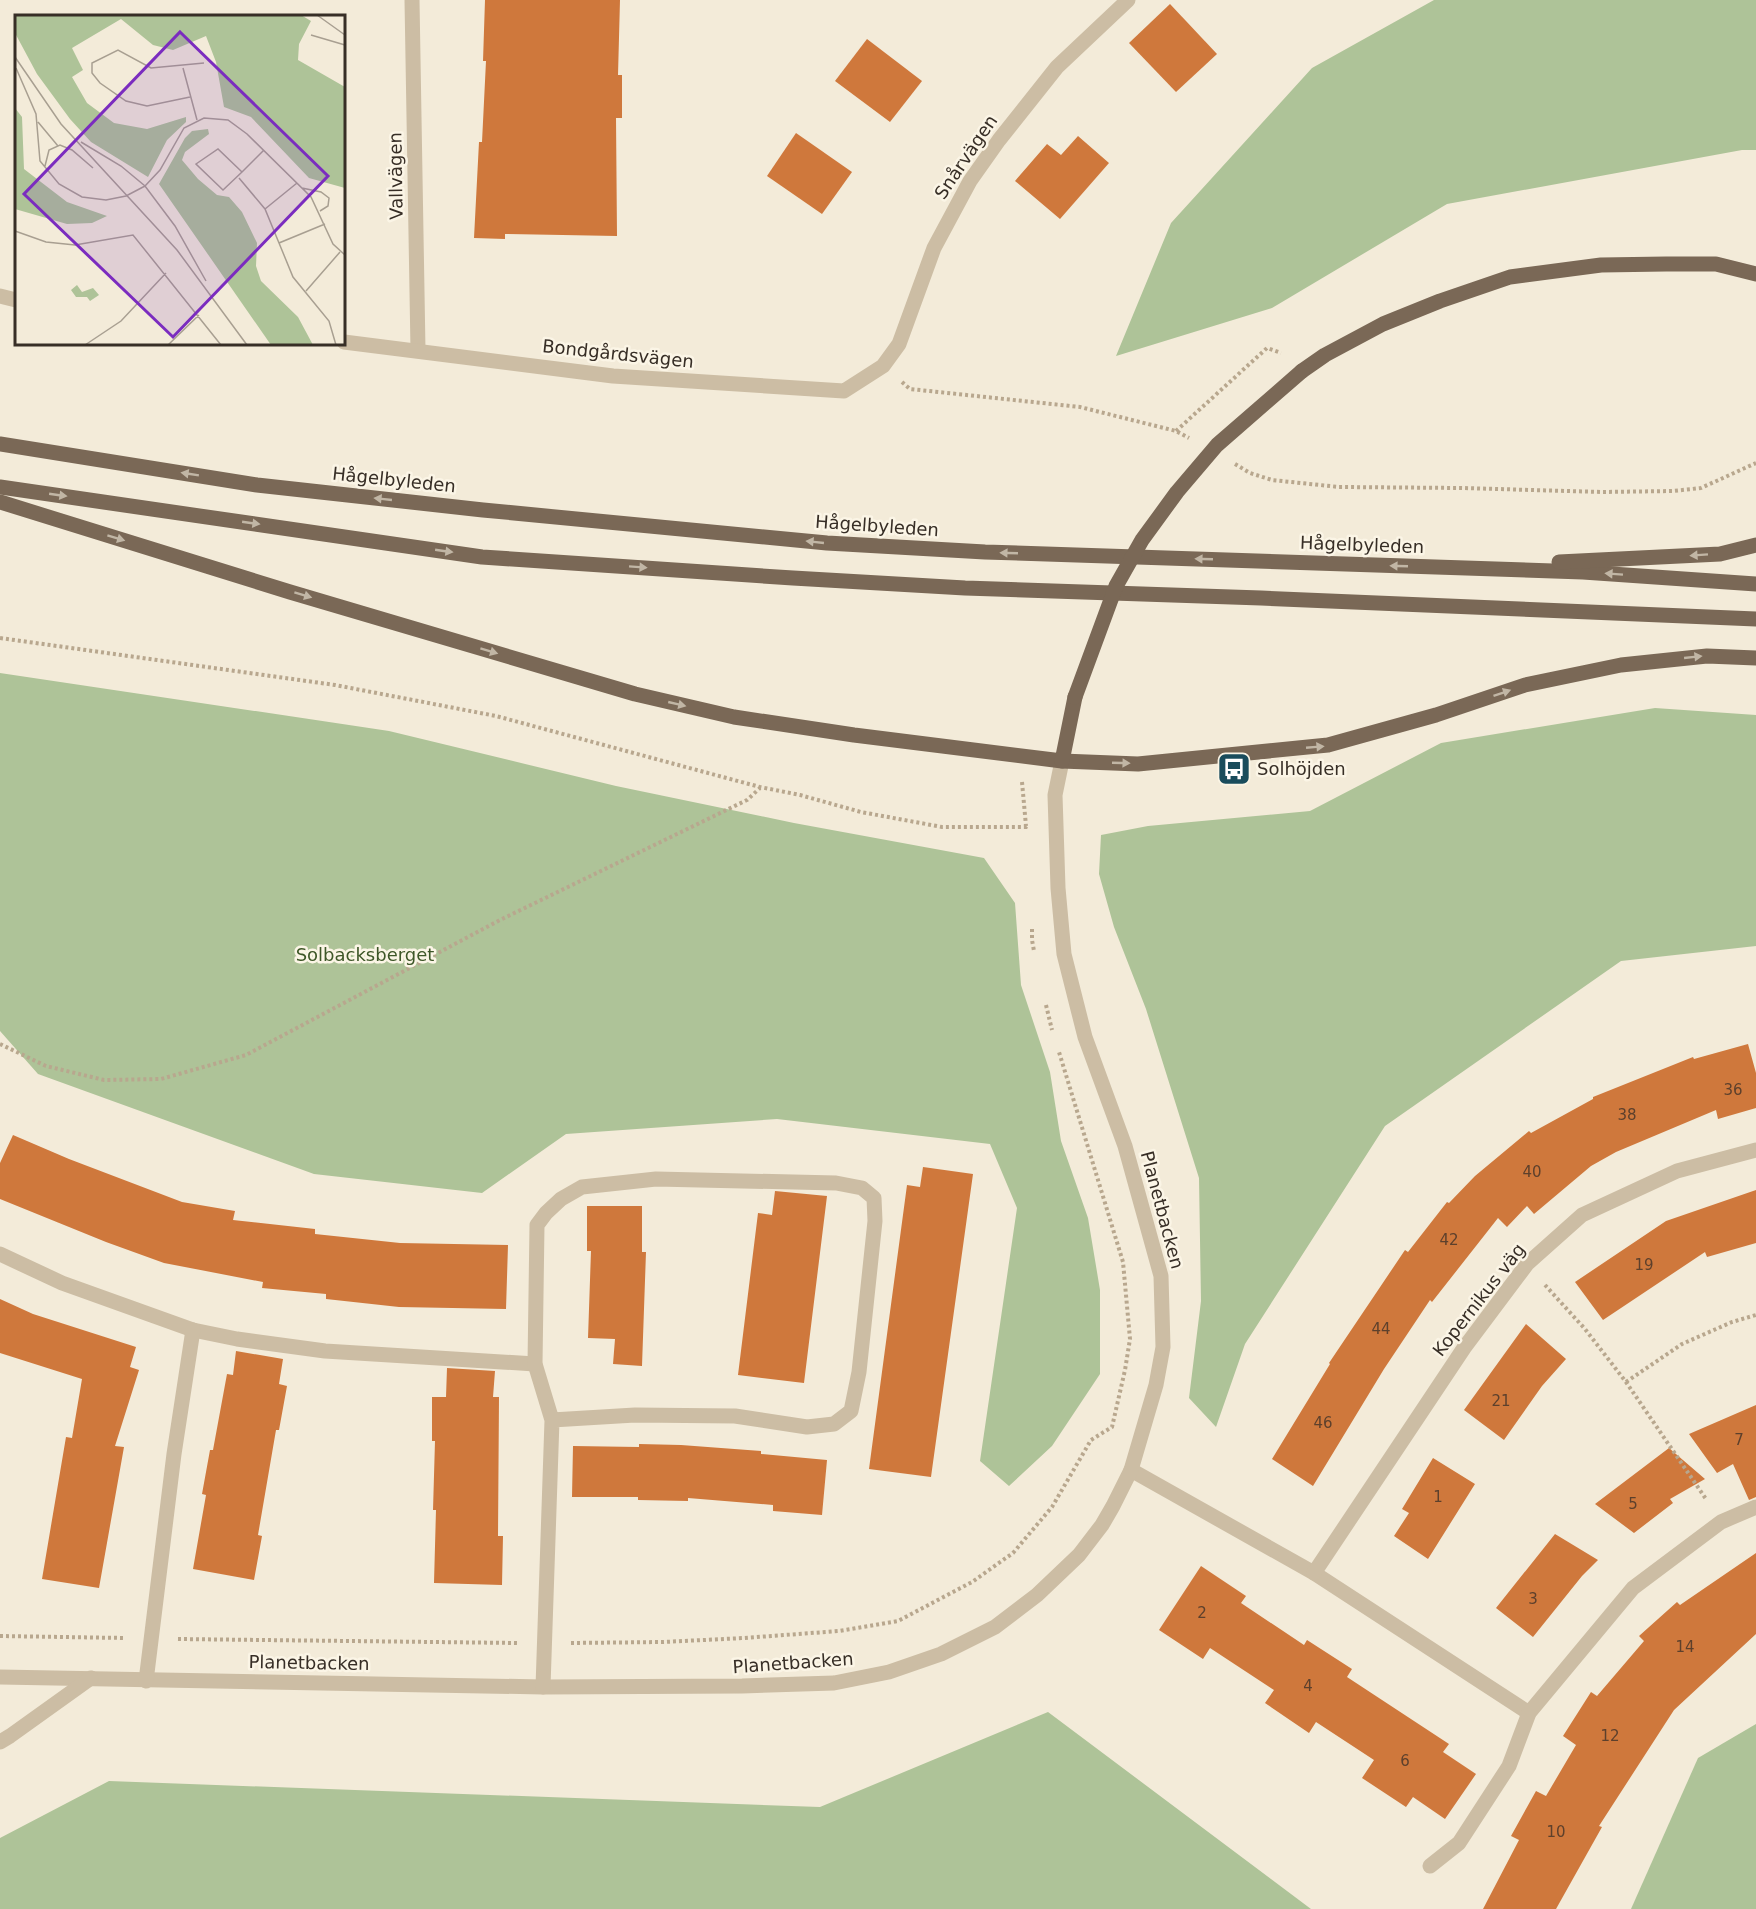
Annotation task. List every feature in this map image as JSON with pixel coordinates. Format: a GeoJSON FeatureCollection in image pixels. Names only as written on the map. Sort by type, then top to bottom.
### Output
{"type":"FeatureCollection","features":[{"type":"Feature","properties":{"kind":"main road"},"geometry":{"type":"LineString","coordinates":[[1062,761],[1075,697],[1116,586],[1142,540],[1177,492],[1217,446],[1302,371],[1325,355],[1383,324],[1510,277],[1601,265],[1666,264],[1716,264],[1756,274]]}},
{"type":"Feature","properties":{"kind":"main road","name":"Hågelbyleden"},"geometry":{"type":"LineString","coordinates":[[0,444],[257,484],[483,510],[827,543],[985,552],[1582,572],[1756,584]]}},
{"type":"Feature","properties":{"kind":"main road"},"geometry":{"type":"LineString","coordinates":[[0,487],[494,557],[965,588],[1261,597],[1756,620]]}},
{"type":"Feature","properties":{"kind":"main road"},"geometry":{"type":"LineString","coordinates":[[0,502],[290,592],[635,694],[734,717],[854,735],[1062,761],[1138,764],[1328,746],[1436,716],[1525,685],[1621,665],[1707,656],[1756,658]]}},
{"type":"Feature","properties":{"kind":"main road"},"geometry":{"type":"LineString","coordinates":[[1457,568],[1720,554],[1756,545]]}},
{"type":"Feature","properties":{"kind":"street","name":"Vallvägen"},"geometry":{"type":"LineString","coordinates":[[412,0],[418,350]]}},
{"type":"Feature","properties":{"kind":"street","name":"Snårvägen"},"geometry":{"type":"LineString","coordinates":[[883,366],[899,344],[934,248],[970,181],[999,140],[1057,67],[1128,0]]}},
{"type":"Feature","properties":{"kind":"street"},"geometry":{"type":"LineString","coordinates":[[0,296],[15,300]]}},
{"type":"Feature","properties":{"kind":"street","name":"Bondgårdsvägen"},"geometry":{"type":"LineString","coordinates":[[345,342],[613,376],[844,391],[883,366]]}},
{"type":"Feature","properties":{"kind":"street","name":"Planetbacken"},"geometry":{"type":"LineString","coordinates":[[0,1677],[543,1687],[834,1683],[889,1672],[941,1654],[995,1627],[1037,1595],[1079,1555],[1102,1525],[1131,1470],[1156,1385],[1163,1347],[1161,1276],[1125,1146],[1085,1037],[1064,954],[1058,888],[1055,795],[1062,761]]}},
{"type":"Feature","properties":{"kind":"street","name":"Kopernikus väg"},"geometry":{"type":"LineString","coordinates":[[1314,1573],[1464,1348],[1527,1264],[1582,1215],[1677,1171],[1756,1150]]}},
{"type":"Feature","properties":{"kind":"street"},"geometry":{"type":"LineString","coordinates":[[543,1687],[552,1420],[535,1364],[537,1225],[561,1199],[582,1187],[656,1179],[836,1183],[862,1188],[874,1198],[875,1221],[859,1372],[851,1411],[834,1424],[807,1427],[735,1416],[635,1415],[552,1420]]}},
{"type":"Feature","properties":{"kind":"street"},"geometry":{"type":"LineString","coordinates":[[0,1254],[62,1283],[193,1330],[237,1339],[325,1351],[535,1364]]}},
{"type":"Feature","properties":{"kind":"street"},"geometry":{"type":"LineString","coordinates":[[146,1680],[174,1454],[193,1330]]}},
{"type":"Feature","properties":{"kind":"street"},"geometry":{"type":"LineString","coordinates":[[1131,1470],[1314,1573],[1529,1713]]}},
{"type":"Feature","properties":{"kind":"street"},"geometry":{"type":"LineString","coordinates":[[1430,1866],[1459,1842],[1509,1767],[1529,1713],[1633,1588],[1721,1522],[1756,1507]]}},
{"type":"Feature","properties":{"kind":"street"},"geometry":{"type":"LineString","coordinates":[[0,1742],[91,1678]]}},
{"type":"Feature","properties":{"kind":"path"},"geometry":{"type":"LineString","coordinates":[[1176,431],[1267,348],[1285,354]]}},
{"type":"Feature","properties":{"kind":"path"},"geometry":{"type":"LineString","coordinates":[[883,366],[910,389],[1080,407],[1176,431],[1194,441]]}},
{"type":"Feature","properties":{"kind":"path"},"geometry":{"type":"LineString","coordinates":[[1232,462],[1272,480],[1339,487],[1602,492],[1673,491],[1701,488],[1756,463]]}},
{"type":"Feature","properties":{"kind":"path"},"geometry":{"type":"LineString","coordinates":[[0,638],[334,685],[496,716],[760,787],[800,795],[861,812],[942,827],[1026,826]]}},
{"type":"Feature","properties":{"kind":"path"},"geometry":{"type":"LineString","coordinates":[[1019,755],[1027,838]]}},
{"type":"Feature","properties":{"kind":"path"},"geometry":{"type":"LineString","coordinates":[[0,1044],[46,1066],[104,1080],[161,1079],[246,1055],[500,920],[747,800],[760,787]]}},
{"type":"Feature","properties":{"kind":"path"},"geometry":{"type":"LineString","coordinates":[[1032,928],[1034,951]]}},
{"type":"Feature","properties":{"kind":"path"},"geometry":{"type":"LineString","coordinates":[[1044,996],[1052,1030]]}},
{"type":"Feature","properties":{"kind":"path"},"geometry":{"type":"LineString","coordinates":[[0,1636],[545,1643],[663,1642],[744,1638],[839,1631],[898,1621],[972,1582],[1013,1553],[1052,1508],[1090,1440],[1112,1427],[1130,1339],[1123,1262],[1056,1042]]}},
{"type":"Feature","properties":{"kind":"path"},"geometry":{"type":"LineString","coordinates":[[1527,1264],[1585,1329],[1626,1382],[1721,1522]]}},
{"type":"Feature","properties":{"kind":"path"},"geometry":{"type":"LineString","coordinates":[[1626,1382],[1682,1344],[1732,1322],[1756,1315]]}},
{"type":"Feature","properties":{"kind":"green space"},"geometry":{"type":"Polygon","coordinates":[[[1434,0],[1756,0],[1756,150],[1742,150],[1447,204],[1272,308],[1116,356],[1171,223],[1312,68],[1434,0]]]}},
{"type":"Feature","properties":{"kind":"green space","name":"Solbacksberget"},"geometry":{"type":"Polygon","coordinates":[[[0,673],[389,731],[616,786],[794,823],[984,858],[1015,903],[1021,985],[1050,1072],[1061,1141],[1088,1218],[1100,1290],[1100,1374],[1052,1446],[1009,1486],[980,1461],[1017,1208],[990,1144],[777,1119],[566,1134],[482,1193],[314,1174],[38,1074],[0,1031],[0,673]]]}},
{"type":"Feature","properties":{"kind":"green space"},"geometry":{"type":"Polygon","coordinates":[[[1655,708],[1756,715],[1756,946],[1621,961],[1385,1126],[1245,1344],[1216,1427],[1189,1398],[1201,1301],[1199,1178],[1146,1009],[1114,927],[1099,874],[1101,835],[1148,826],[1310,811],[1441,743],[1655,708]]]}},
{"type":"Feature","properties":{"kind":"green space"},"geometry":{"type":"Polygon","coordinates":[[[1048,1712],[1311,1909],[0,1909],[0,1838],[109,1781],[820,1807],[1048,1712]]]}},
{"type":"Feature","properties":{"kind":"green space"},"geometry":{"type":"Polygon","coordinates":[[[1756,1724],[1756,1909],[1631,1909],[1698,1758],[1756,1724]]]}},
{"type":"Feature","properties":{"kind":"building"},"geometry":{"type":"Polygon","coordinates":[[[485,0],[620,0],[618,75],[622,75],[622,118],[616,118],[617,236],[505,234],[505,239],[474,238],[486,61],[483,61],[485,0]]]}},
{"type":"Feature","properties":{"kind":"building"},"geometry":{"type":"Polygon","coordinates":[[[1170,4],[1217,54],[1176,92],[1129,43],[1170,4]]]}},
{"type":"Feature","properties":{"kind":"building"},"geometry":{"type":"Polygon","coordinates":[[[867,39],[922,81],[890,122],[835,81],[867,39]]]}},
{"type":"Feature","properties":{"kind":"building"},"geometry":{"type":"Polygon","coordinates":[[[796,133],[852,172],[822,214],[767,176],[796,133]]]}},
{"type":"Feature","properties":{"kind":"building"},"geometry":{"type":"Polygon","coordinates":[[[1078,136],[1109,163],[1060,219],[1015,181],[1047,144],[1061,155],[1078,136]]]}},
{"type":"Feature","properties":{"kind":"building"},"geometry":{"type":"Polygon","coordinates":[[[1748,1044],[1756,1073],[1756,1108],[1718,1119],[1716,1110],[1616,1152],[1591,1166],[1534,1214],[1527,1206],[1507,1227],[1498,1218],[1432,1302],[1430,1300],[1384,1369],[1313,1486],[1272,1459],[1329,1363],[1405,1250],[1408,1252],[1447,1202],[1449,1203],[1475,1176],[1529,1131],[1531,1133],[1593,1097],[1693,1057],[1694,1059],[1748,1044]]]}},
{"type":"Feature","properties":{"kind":"building"},"geometry":{"type":"Polygon","coordinates":[[[13,1135],[182,1202],[235,1211],[233,1220],[315,1229],[315,1234],[400,1243],[508,1245],[506,1309],[399,1307],[326,1299],[326,1294],[262,1288],[263,1282],[164,1263],[0,1199],[0,1163],[13,1135]]]}},
{"type":"Feature","properties":{"kind":"building"},"geometry":{"type":"Polygon","coordinates":[[[923,1167],[973,1174],[931,1477],[869,1469],[907,1185],[920,1187],[923,1167]]]}},
{"type":"Feature","properties":{"kind":"building"},"geometry":{"type":"Polygon","coordinates":[[[1756,1190],[1756,1243],[1707,1257],[1705,1252],[1603,1320],[1575,1282],[1666,1221],[1756,1190]]]}},
{"type":"Feature","properties":{"kind":"building"},"geometry":{"type":"Polygon","coordinates":[[[775,1191],[827,1196],[804,1383],[738,1375],[758,1213],[772,1215],[775,1191]]]}},
{"type":"Feature","properties":{"kind":"building"},"geometry":{"type":"Polygon","coordinates":[[[587,1206],[642,1206],[642,1252],[646,1252],[642,1366],[613,1364],[615,1339],[588,1338],[591,1251],[587,1251],[587,1206]]]}},
{"type":"Feature","properties":{"kind":"building"},"geometry":{"type":"Polygon","coordinates":[[[0,1299],[33,1314],[136,1347],[130,1367],[139,1370],[115,1446],[124,1447],[99,1588],[42,1579],[66,1437],[72,1438],[82,1379],[0,1353],[0,1299]]]}},
{"type":"Feature","properties":{"kind":"building"},"geometry":{"type":"Polygon","coordinates":[[[1526,1324],[1566,1359],[1542,1386],[1504,1440],[1464,1410],[1526,1324]]]}},
{"type":"Feature","properties":{"kind":"building"},"geometry":{"type":"Polygon","coordinates":[[[236,1351],[283,1359],[279,1384],[287,1386],[279,1430],[276,1430],[258,1535],[262,1536],[254,1580],[193,1569],[206,1495],[202,1494],[210,1450],[213,1450],[227,1374],[233,1375],[236,1351]]]}},
{"type":"Feature","properties":{"kind":"building"},"geometry":{"type":"Polygon","coordinates":[[[447,1368],[495,1371],[493,1397],[499,1397],[498,1536],[503,1536],[502,1585],[434,1583],[436,1510],[433,1510],[435,1441],[432,1441],[432,1397],[446,1397],[447,1368]]]}},
{"type":"Feature","properties":{"kind":"building"},"geometry":{"type":"Polygon","coordinates":[[[1756,1405],[1756,1497],[1749,1500],[1733,1464],[1717,1473],[1689,1434],[1756,1405]]]}},
{"type":"Feature","properties":{"kind":"building"},"geometry":{"type":"Polygon","coordinates":[[[639,1444],[761,1451],[761,1454],[827,1460],[822,1515],[773,1511],[773,1505],[688,1498],[688,1501],[638,1500],[638,1497],[572,1497],[573,1446],[639,1447],[639,1444]]]}},
{"type":"Feature","properties":{"kind":"building"},"geometry":{"type":"Polygon","coordinates":[[[1669,1448],[1705,1479],[1670,1499],[1673,1503],[1634,1533],[1595,1504],[1669,1448]]]}},
{"type":"Feature","properties":{"kind":"building"},"geometry":{"type":"Polygon","coordinates":[[[1433,1458],[1475,1484],[1428,1559],[1394,1536],[1409,1513],[1402,1509],[1433,1458]]]}},
{"type":"Feature","properties":{"kind":"building"},"geometry":{"type":"Polygon","coordinates":[[[1555,1534],[1598,1560],[1582,1576],[1533,1637],[1496,1608],[1555,1534]]]}},
{"type":"Feature","properties":{"kind":"building"},"geometry":{"type":"Polygon","coordinates":[[[1756,1553],[1756,1634],[1674,1710],[1599,1826],[1602,1827],[1556,1909],[1483,1909],[1519,1840],[1511,1836],[1536,1791],[1546,1796],[1576,1745],[1563,1736],[1591,1692],[1597,1696],[1644,1641],[1639,1636],[1677,1602],[1680,1605],[1756,1553]]]}},
{"type":"Feature","properties":{"kind":"building"},"geometry":{"type":"Polygon","coordinates":[[[1201,1566],[1246,1596],[1241,1603],[1304,1645],[1307,1640],[1352,1669],[1347,1677],[1449,1744],[1443,1752],[1476,1774],[1445,1819],[1413,1797],[1406,1807],[1362,1778],[1374,1760],[1316,1722],[1309,1733],[1265,1703],[1274,1690],[1210,1648],[1203,1659],[1159,1630],[1201,1566]]]}},
{"type":"Feature","properties":{"kind":"place","name":"Solhöjden"},"geometry":{"type":"Point","coordinates":[1234,769]}}]}
